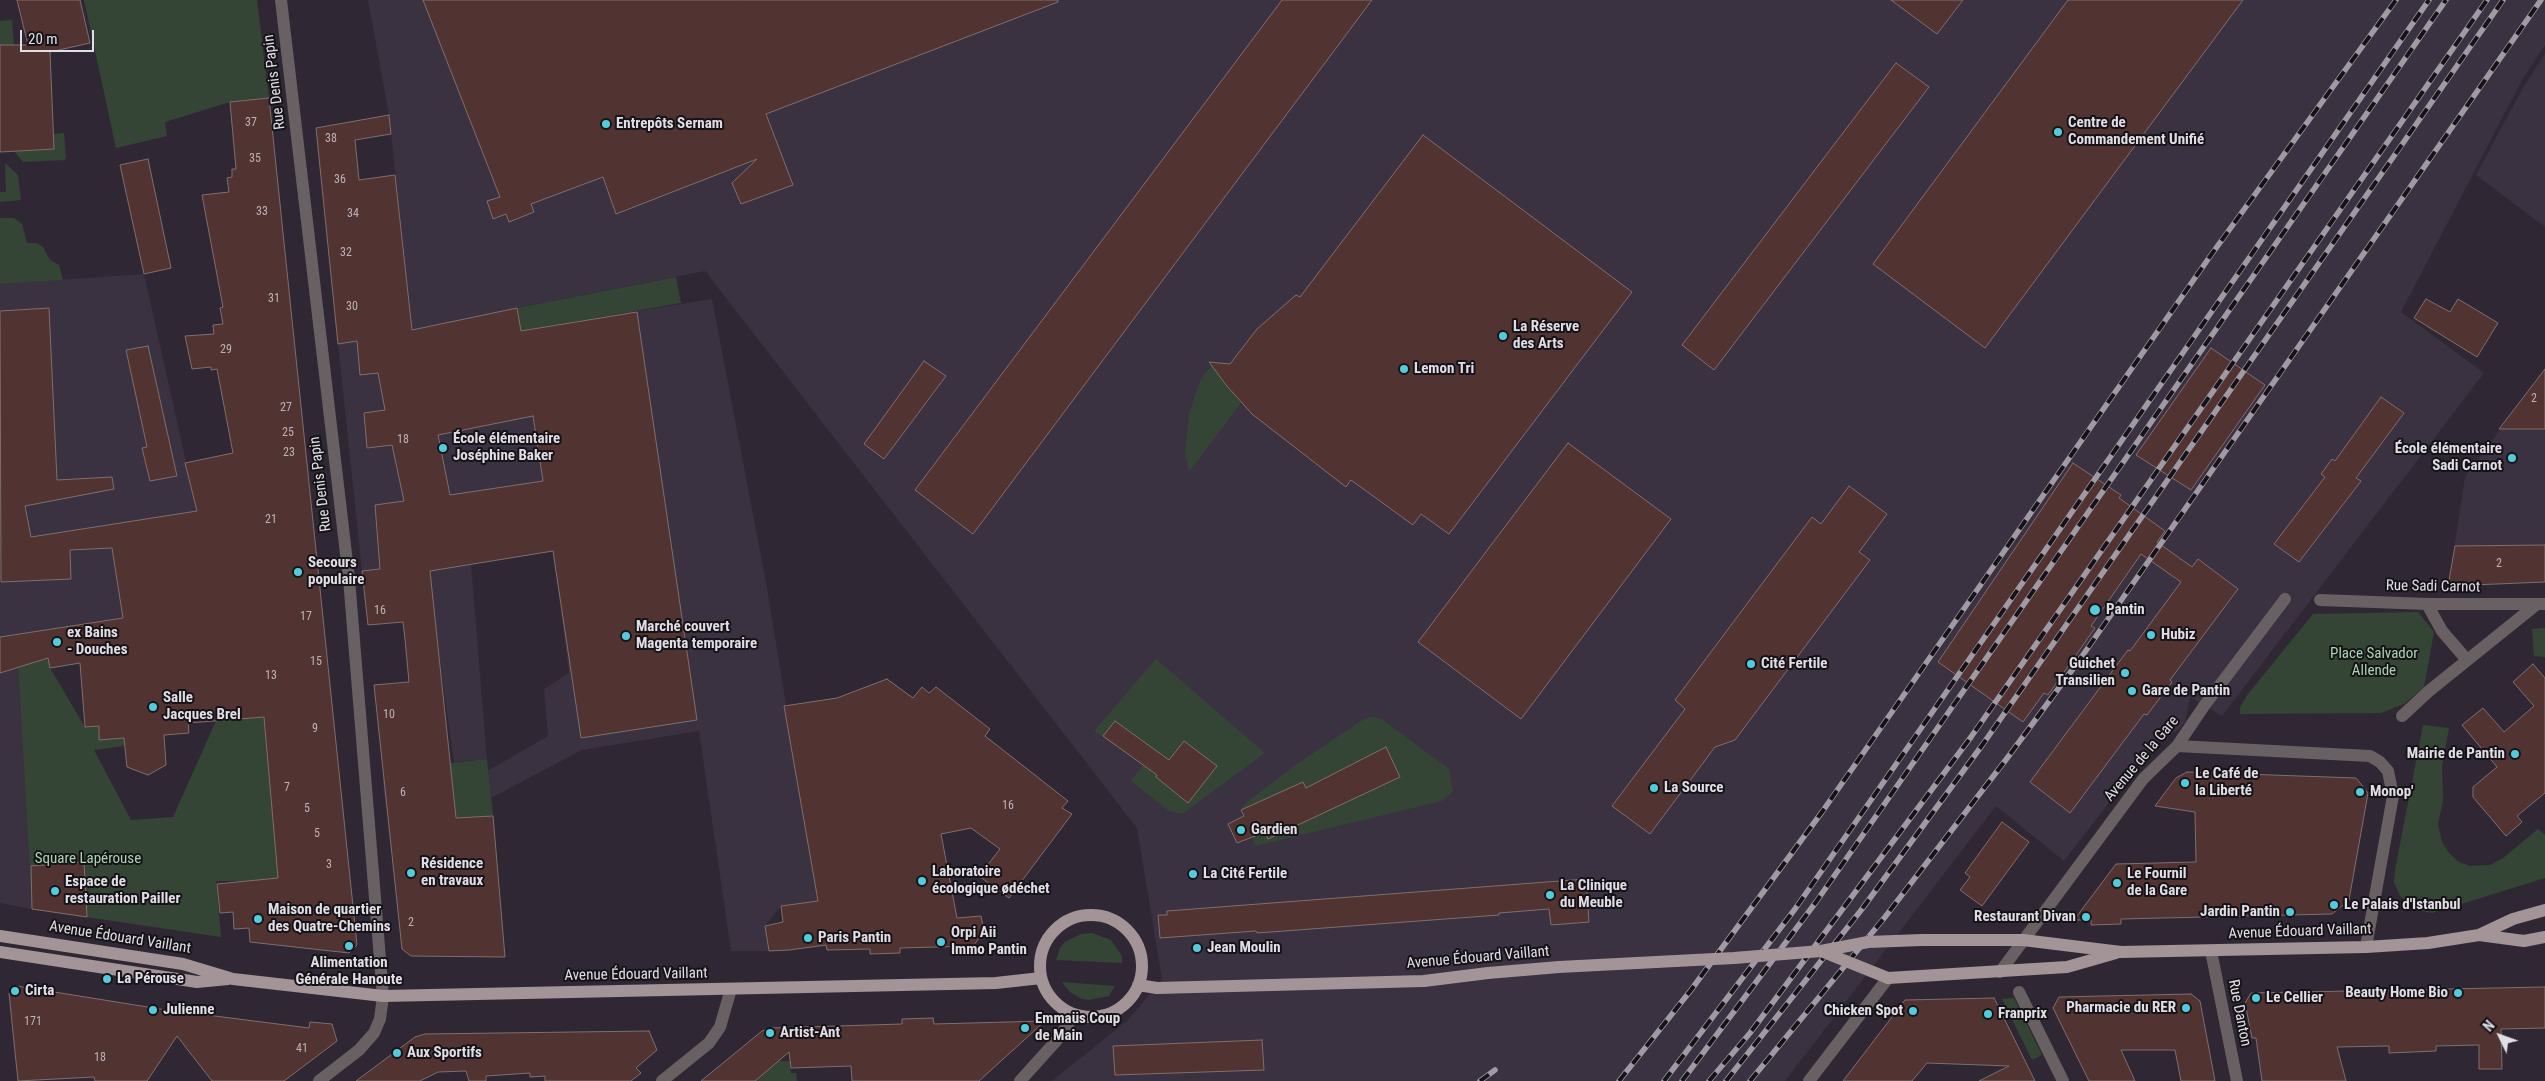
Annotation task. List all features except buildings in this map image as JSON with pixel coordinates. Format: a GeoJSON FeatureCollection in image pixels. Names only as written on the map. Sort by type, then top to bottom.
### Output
{"type":"FeatureCollection","features":[{"type":"Feature","properties":{"kind":"main road","name":"Avenue Édouard Vaillant"},"geometry":{"type":"LineString","coordinates":[[1138,985],[1157,988],[1424,981],[1559,967],[1734,958],[1821,951],[1868,942],[1922,940],[2023,940],[2121,952],[2366,947],[2428,943],[2479,935],[2513,919],[2545,910]]}},
{"type":"Feature","properties":{"kind":"main road"},"geometry":{"type":"LineString","coordinates":[[1094,915],[1113,920],[1133,937],[1142,963],[1138,985],[1131,998],[1114,1012],[1094,1018],[1074,1015],[1052,1001],[1045,990],[1041,978],[1041,953],[1053,932],[1068,920],[1094,915]]}},
{"type":"Feature","properties":{"kind":"main road","name":"Avenue Édouard Vaillant"},"geometry":{"type":"LineString","coordinates":[[2479,935],[2524,941],[2545,937]]}},
{"type":"Feature","properties":{"kind":"main road","name":"Avenue Édouard Vaillant"},"geometry":{"type":"LineString","coordinates":[[0,936],[183,964],[233,979],[383,996],[996,983],[1041,978]]}},
{"type":"Feature","properties":{"kind":"main road","name":"Avenue Édouard Vaillant"},"geometry":{"type":"LineString","coordinates":[[1821,951],[1888,978],[2067,967],[2121,952]]}},
{"type":"Feature","properties":{"kind":"main road","name":"Avenue Édouard Vaillant"},"geometry":{"type":"LineString","coordinates":[[0,952],[197,982],[233,979]]}},
{"type":"Feature","properties":{"kind":"street","name":"Rue Denis Papin"},"geometry":{"type":"LineString","coordinates":[[281,0],[349,579],[383,996],[380,1018],[374,1033],[360,1050],[319,1081]]}},
{"type":"Feature","properties":{"kind":"street","name":"Avenue de la Gare"},"geometry":{"type":"LineString","coordinates":[[2000,972],[2144,779],[2177,746],[2204,706],[2285,598]]}},
{"type":"Feature","properties":{"kind":"street","name":"Rue Sadi Carnot"},"geometry":{"type":"LineString","coordinates":[[2320,600],[2427,604],[2541,604]]}},
{"type":"Feature","properties":{"kind":"street"},"geometry":{"type":"LineString","coordinates":[[2427,604],[2442,631],[2467,660]]}},
{"type":"Feature","properties":{"kind":"street"},"geometry":{"type":"LineString","coordinates":[[2402,716],[2467,660],[2541,604]]}},
{"type":"Feature","properties":{"kind":"street"},"geometry":{"type":"LineString","coordinates":[[2177,746],[2370,756],[2388,770],[2393,796],[2366,947]]}},
{"type":"Feature","properties":{"kind":"street","name":"Rue Danton"},"geometry":{"type":"LineString","coordinates":[[2211,951],[2237,1081]]}},
{"type":"Feature","properties":{"kind":"street"},"geometry":{"type":"LineString","coordinates":[[1810,1081],[1888,978]]}},
{"type":"Feature","properties":{"kind":"street"},"geometry":{"type":"LineString","coordinates":[[662,1081],[709,1043],[720,1027],[730,989]]}},
{"type":"Feature","properties":{"kind":"street"},"geometry":{"type":"LineString","coordinates":[[2019,992],[2063,1081]]}},
{"type":"Feature","properties":{"kind":"street"},"geometry":{"type":"LineString","coordinates":[[1020,1081],[1057,1040],[1074,1015]]}},
{"type":"Feature","properties":{"kind":"shaded area"},"geometry":{"type":"Polygon","coordinates":[[[368,0],[2545,0],[2545,45],[2522,80],[2401,312],[2484,373],[2222,716],[2190,697],[2185,722],[2177,731],[2154,744],[2064,861],[1996,806],[1785,1081],[1052,1081],[1128,1020],[1162,979],[1137,828],[705,271],[517,308],[520,330],[712,299],[767,588],[818,901],[781,906],[765,926],[769,951],[731,951],[699,731],[582,750],[491,798],[421,804],[414,810],[387,814],[383,781],[489,770],[548,736],[544,689],[569,673],[553,551],[471,564],[487,759],[454,762],[438,647],[362,571],[338,344],[412,329],[389,115],[368,0]]]}},
{"type":"Feature","properties":{"kind":"shaded area"},"geometry":{"type":"Polygon","coordinates":[[[2545,54],[2545,227],[2476,175],[2524,86],[2545,54]]]}},
{"type":"Feature","properties":{"kind":"shaded area"},"geometry":{"type":"Polygon","coordinates":[[[144,274],[191,484],[276,594],[17,635],[32,909],[0,903],[0,284],[144,274]]]}},
{"type":"Feature","properties":{"kind":"shaded area","name":"École élémentaire Sadi Carnot"},"geometry":{"type":"Polygon","coordinates":[[[2545,369],[2545,582],[2452,586],[2449,582],[2465,477],[2545,369]]]}},
{"type":"Feature","properties":{"kind":"green space"},"geometry":{"type":"Polygon","coordinates":[[[84,0],[257,0],[269,99],[230,102],[165,122],[167,136],[116,148],[84,0]]]}},
{"type":"Feature","properties":{"kind":"green space"},"geometry":{"type":"Polygon","coordinates":[[[12,20],[14,45],[0,45],[0,21],[12,20]]]}},
{"type":"Feature","properties":{"kind":"green space"},"geometry":{"type":"Polygon","coordinates":[[[64,133],[65,160],[23,162],[14,151],[54,149],[54,134],[64,133]]]}},
{"type":"Feature","properties":{"kind":"green space"},"geometry":{"type":"Polygon","coordinates":[[[5,163],[18,175],[21,200],[0,202],[0,192],[6,192],[5,163]]]}},
{"type":"Feature","properties":{"kind":"green space"},"geometry":{"type":"Polygon","coordinates":[[[0,218],[14,218],[22,224],[27,243],[37,243],[43,247],[50,260],[59,265],[63,280],[0,284],[0,218]]]}},
{"type":"Feature","properties":{"kind":"green space"},"geometry":{"type":"Polygon","coordinates":[[[676,277],[681,303],[521,331],[517,308],[676,277]]]}},
{"type":"Feature","properties":{"kind":"green space"},"geometry":{"type":"Polygon","coordinates":[[[1214,362],[1216,372],[1241,403],[1189,472],[1185,454],[1189,414],[1200,381],[1214,362]]]}},
{"type":"Feature","properties":{"kind":"green space","name":"Place Salvador Allende"},"geometry":{"type":"Polygon","coordinates":[[[2418,612],[2434,632],[2424,687],[2404,704],[2381,713],[2240,714],[2240,707],[2248,694],[2313,614],[2418,612]]]}},
{"type":"Feature","properties":{"kind":"green space"},"geometry":{"type":"Polygon","coordinates":[[[2545,628],[2545,657],[2534,656],[2532,629],[2545,628]]]}},
{"type":"Feature","properties":{"kind":"green space","name":"Square Lapérouse"},"geometry":{"type":"Polygon","coordinates":[[[48,658],[50,668],[85,727],[99,726],[99,740],[124,738],[125,746],[94,750],[131,820],[173,817],[216,721],[264,717],[279,888],[249,890],[247,881],[216,881],[221,937],[32,909],[18,663],[48,658]]]}},
{"type":"Feature","properties":{"kind":"green space"},"geometry":{"type":"Polygon","coordinates":[[[1156,659],[1265,753],[1182,814],[1169,811],[1131,781],[1143,765],[1094,731],[1156,659]]]}},
{"type":"Feature","properties":{"kind":"green space"},"geometry":{"type":"Polygon","coordinates":[[[1370,717],[1379,718],[1390,725],[1449,769],[1453,791],[1442,801],[1255,846],[1241,810],[1243,805],[1294,766],[1364,719],[1370,717]]]}},
{"type":"Feature","properties":{"kind":"green space"},"geometry":{"type":"Polygon","coordinates":[[[2423,725],[2449,728],[2442,766],[2443,801],[2438,824],[2442,842],[2449,853],[2459,862],[2470,866],[2490,865],[2503,858],[2538,829],[2545,835],[2545,878],[2432,913],[2417,910],[2400,896],[2394,882],[2395,870],[2423,725]]]}},
{"type":"Feature","properties":{"kind":"green space"},"geometry":{"type":"Polygon","coordinates":[[[487,759],[493,816],[456,819],[450,763],[487,759]]]}},
{"type":"Feature","properties":{"kind":"green space"},"geometry":{"type":"Polygon","coordinates":[[[1092,933],[1111,940],[1122,956],[1122,963],[1056,960],[1060,948],[1065,942],[1081,934],[1092,933]]]}},
{"type":"Feature","properties":{"kind":"green space"},"geometry":{"type":"Polygon","coordinates":[[[1062,982],[1115,986],[1109,996],[1089,1000],[1082,999],[1070,992],[1062,982]]]}},
{"type":"Feature","properties":{"kind":"green space"},"geometry":{"type":"Polygon","coordinates":[[[2014,998],[2042,1055],[2032,1060],[2002,999],[2014,998]]]}},
{"type":"Feature","properties":{"kind":"green space"},"geometry":{"type":"Polygon","coordinates":[[[778,1061],[790,1061],[791,1073],[796,1073],[797,1081],[755,1081],[778,1061]]]}},
{"type":"Feature","properties":{"kind":"railway"},"geometry":{"type":"LineString","coordinates":[[1619,1081],[1691,990],[1822,812],[2211,255],[2396,0]]}},
{"type":"Feature","properties":{"kind":"railway"},"geometry":{"type":"LineString","coordinates":[[1664,1081],[1795,909],[2429,0]]}},
{"type":"Feature","properties":{"kind":"railway"},"geometry":{"type":"LineString","coordinates":[[1682,1081],[1816,902],[2446,0]]}},
{"type":"Feature","properties":{"kind":"railway"},"geometry":{"type":"LineString","coordinates":[[1709,1081],[1750,1033],[1971,737],[2487,0]]}},
{"type":"Feature","properties":{"kind":"railway"},"geometry":{"type":"LineString","coordinates":[[1726,1081],[1862,909],[1983,744],[2503,0]]}},
{"type":"Feature","properties":{"kind":"railway"},"geometry":{"type":"LineString","coordinates":[[1750,1081],[1885,917],[2008,757],[2078,662],[2541,0]]}},
{"type":"Feature","properties":{"kind":"railway"},"geometry":{"type":"LineString","coordinates":[[1480,1081],[1495,1070]]}},
{"type":"Feature","properties":{"kind":"place","name":"Entrepôts Sernam"},"geometry":{"type":"Point","coordinates":[606,124]}},
{"type":"Feature","properties":{"kind":"place","name":"Centre de Commandement Unifié"},"geometry":{"type":"Point","coordinates":[2058,132]}},
{"type":"Feature","properties":{"kind":"place","name":"La Réserve des Arts"},"geometry":{"type":"Point","coordinates":[1503,336]}},
{"type":"Feature","properties":{"kind":"place","name":"Lemon Tri"},"geometry":{"type":"Point","coordinates":[1404,369]}},
{"type":"Feature","properties":{"kind":"place","name":"École élémentaire Joséphine Baker"},"geometry":{"type":"Point","coordinates":[443,448]}},
{"type":"Feature","properties":{"kind":"place","name":"École élémentaire Sadi Carnot"},"geometry":{"type":"Point","coordinates":[2512,458]}},
{"type":"Feature","properties":{"kind":"place","name":"Secours populaire"},"geometry":{"type":"Point","coordinates":[298,572]}},
{"type":"Feature","properties":{"kind":"place","name":"Pantin"},"geometry":{"type":"Point","coordinates":[2095,610]}},
{"type":"Feature","properties":{"kind":"place","name":"Hubiz"},"geometry":{"type":"Point","coordinates":[2151,635]}},
{"type":"Feature","properties":{"kind":"place","name":"Marché couvert Magenta temporaire"},"geometry":{"type":"Point","coordinates":[626,636]}},
{"type":"Feature","properties":{"kind":"place","name":"ex Bains - Douches"},"geometry":{"type":"Point","coordinates":[57,642]}},
{"type":"Feature","properties":{"kind":"place","name":"Cité Fertile"},"geometry":{"type":"Point","coordinates":[1751,664]}},
{"type":"Feature","properties":{"kind":"place","name":"Guichet Transilien"},"geometry":{"type":"Point","coordinates":[2125,673]}},
{"type":"Feature","properties":{"kind":"place","name":"Gare de Pantin"},"geometry":{"type":"Point","coordinates":[2132,691]}},
{"type":"Feature","properties":{"kind":"place","name":"Salle Jacques Brel"},"geometry":{"type":"Point","coordinates":[153,707]}},
{"type":"Feature","properties":{"kind":"place","name":"Mairie de Pantin"},"geometry":{"type":"Point","coordinates":[2515,754]}},
{"type":"Feature","properties":{"kind":"place","name":"Le Café de la Liberté"},"geometry":{"type":"Point","coordinates":[2185,783]}},
{"type":"Feature","properties":{"kind":"place","name":"La Source"},"geometry":{"type":"Point","coordinates":[1654,788]}},
{"type":"Feature","properties":{"kind":"place","name":"Monop'"},"geometry":{"type":"Point","coordinates":[2360,792]}},
{"type":"Feature","properties":{"kind":"place","name":"Gardien"},"geometry":{"type":"Point","coordinates":[1241,830]}},
{"type":"Feature","properties":{"kind":"place","name":"Résidence en travaux"},"geometry":{"type":"Point","coordinates":[411,873]}},
{"type":"Feature","properties":{"kind":"place","name":"La Cité Fertile"},"geometry":{"type":"Point","coordinates":[1193,874]}},
{"type":"Feature","properties":{"kind":"place","name":"Laboratoire écologique ødéchet"},"geometry":{"type":"Point","coordinates":[922,881]}},
{"type":"Feature","properties":{"kind":"place","name":"Le Fournil de la Gare"},"geometry":{"type":"Point","coordinates":[2117,883]}},
{"type":"Feature","properties":{"kind":"place","name":"Espace de restauration Pailler"},"geometry":{"type":"Point","coordinates":[55,891]}},
{"type":"Feature","properties":{"kind":"place","name":"La Clinique du Meuble"},"geometry":{"type":"Point","coordinates":[1550,895]}},
{"type":"Feature","properties":{"kind":"place","name":"Le Palais d'Istanbul"},"geometry":{"type":"Point","coordinates":[2334,905]}},
{"type":"Feature","properties":{"kind":"place","name":"Jardin Pantin"},"geometry":{"type":"Point","coordinates":[2290,912]}},
{"type":"Feature","properties":{"kind":"place","name":"Restaurant Divan"},"geometry":{"type":"Point","coordinates":[2086,917]}},
{"type":"Feature","properties":{"kind":"place","name":"Maison de quartier des Quatre-Chemins"},"geometry":{"type":"Point","coordinates":[258,919]}},
{"type":"Feature","properties":{"kind":"place","name":"Paris Pantin"},"geometry":{"type":"Point","coordinates":[808,938]}},
{"type":"Feature","properties":{"kind":"place","name":"Orpi Aii Immo Pantin"},"geometry":{"type":"Point","coordinates":[941,942]}},
{"type":"Feature","properties":{"kind":"place","name":"Alimentation Générale Hanoute"},"geometry":{"type":"Point","coordinates":[349,946]}},
{"type":"Feature","properties":{"kind":"place","name":"Jean Moulin"},"geometry":{"type":"Point","coordinates":[1197,948]}},
{"type":"Feature","properties":{"kind":"place","name":"La Pérouse"},"geometry":{"type":"Point","coordinates":[107,979]}},
{"type":"Feature","properties":{"kind":"place","name":"Cirta"},"geometry":{"type":"Point","coordinates":[15,991]}},
{"type":"Feature","properties":{"kind":"place","name":"Beauty Home Bio"},"geometry":{"type":"Point","coordinates":[2458,993]}},
{"type":"Feature","properties":{"kind":"place","name":"Le Cellier"},"geometry":{"type":"Point","coordinates":[2256,998]}},
{"type":"Feature","properties":{"kind":"place","name":"Pharmacie du RER"},"geometry":{"type":"Point","coordinates":[2186,1008]}},
{"type":"Feature","properties":{"kind":"place","name":"Julienne"},"geometry":{"type":"Point","coordinates":[153,1010]}},
{"type":"Feature","properties":{"kind":"place","name":"Chicken Spot"},"geometry":{"type":"Point","coordinates":[1913,1011]}},
{"type":"Feature","properties":{"kind":"place","name":"Franprix"},"geometry":{"type":"Point","coordinates":[1988,1014]}},
{"type":"Feature","properties":{"kind":"place","name":"Emmaüs Coup de Main"},"geometry":{"type":"Point","coordinates":[1025,1028]}},
{"type":"Feature","properties":{"kind":"place","name":"Artist-Ant"},"geometry":{"type":"Point","coordinates":[770,1033]}},
{"type":"Feature","properties":{"kind":"place","name":"Aux Sportifs"},"geometry":{"type":"Point","coordinates":[397,1053]}}]}
